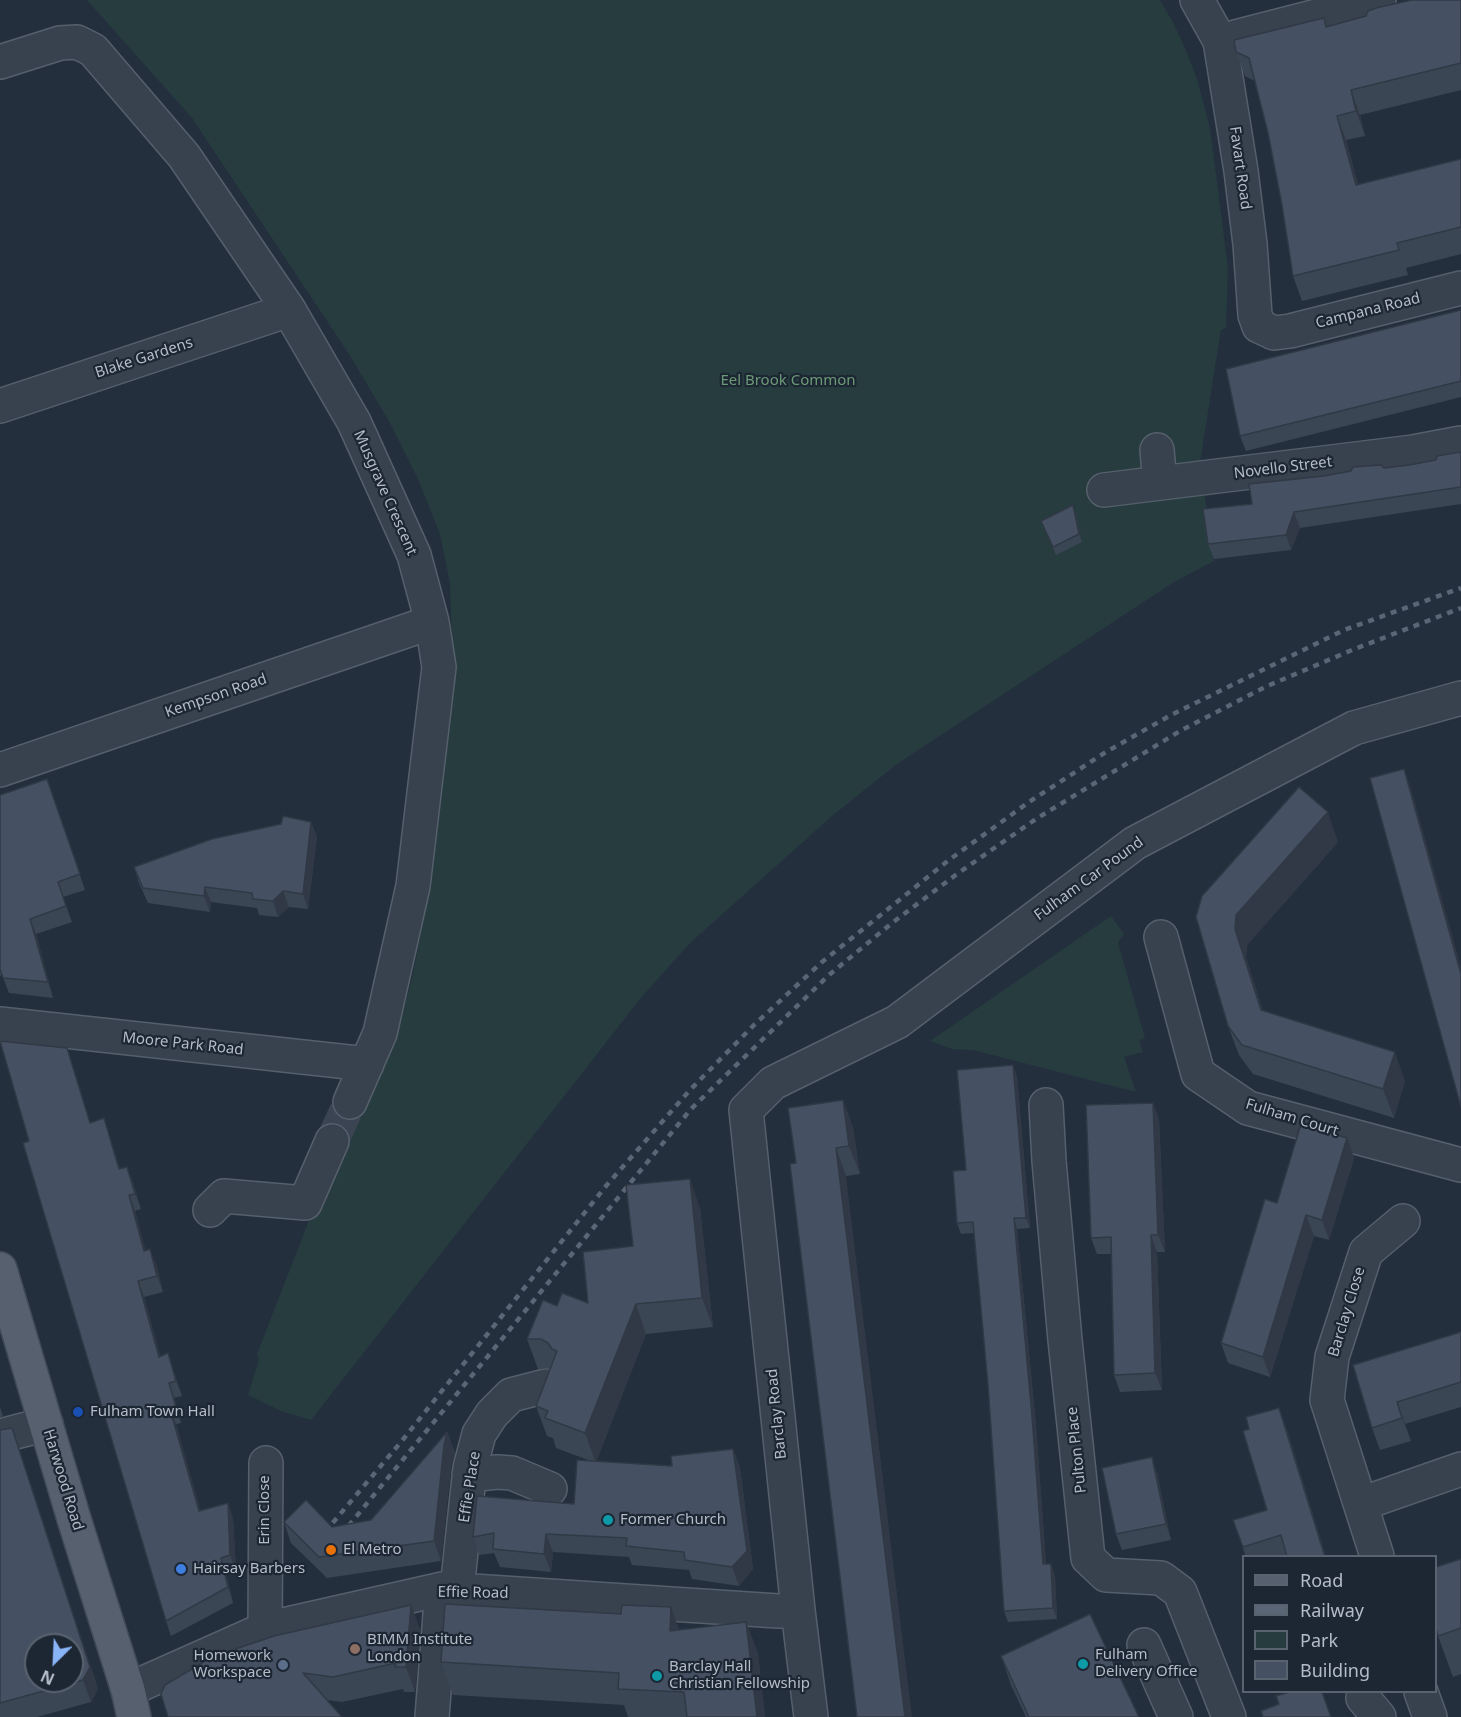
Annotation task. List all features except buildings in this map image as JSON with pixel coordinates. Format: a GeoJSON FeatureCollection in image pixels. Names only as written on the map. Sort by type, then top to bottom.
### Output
{"type":"FeatureCollection","features":[{"type":"Feature","properties":{"kind":"main road","name":"Harwood Road"},"geometry":{"type":"LineString","coordinates":[[0,1269],[131,1703]]}},
{"type":"Feature","properties":{"kind":"street","name":"Favart Road"},"geometry":{"type":"LineString","coordinates":[[1197,0],[1220,41],[1241,171],[1250,244],[1255,315],[1259,326],[1274,333]]}},
{"type":"Feature","properties":{"kind":"street"},"geometry":{"type":"LineString","coordinates":[[1220,41],[1293,11],[1379,0]]}},
{"type":"Feature","properties":{"kind":"street","name":"Musgrave Crescent"},"geometry":{"type":"LineString","coordinates":[[0,62],[60,43],[77,42],[93,50],[184,156],[289,310],[354,422],[414,555],[432,622],[440,667],[413,886],[380,1033],[350,1102]]}},
{"type":"Feature","properties":{"kind":"street","name":"Campana Road"},"geometry":{"type":"LineString","coordinates":[[1274,333],[1461,288]]}},
{"type":"Feature","properties":{"kind":"street","name":"Blake Gardens"},"geometry":{"type":"LineString","coordinates":[[0,406],[289,310]]}},
{"type":"Feature","properties":{"kind":"street","name":"Novello Street"},"geometry":{"type":"LineString","coordinates":[[1104,490],[1413,452],[1461,443]]}},
{"type":"Feature","properties":{"kind":"street"},"geometry":{"type":"LineString","coordinates":[[1157,450],[1161,483]]}},
{"type":"Feature","properties":{"kind":"street","name":"Kempson Road"},"geometry":{"type":"LineString","coordinates":[[0,770],[432,622]]}},
{"type":"Feature","properties":{"kind":"street","name":"Fulham Car Pound"},"geometry":{"type":"LineString","coordinates":[[746,1110],[773,1083],[897,1022],[1135,843],[1354,728],[1461,698]]}},
{"type":"Feature","properties":{"kind":"street","name":"Fulham Court"},"geometry":{"type":"LineString","coordinates":[[1161,937],[1198,1074],[1248,1108],[1461,1165]]}},
{"type":"Feature","properties":{"kind":"street","name":"Moore Park Road"},"geometry":{"type":"LineString","coordinates":[[0,1024],[367,1064]]}},
{"type":"Feature","properties":{"kind":"street","name":"Pulton Place"},"geometry":{"type":"LineString","coordinates":[[1046,1105],[1065,1340],[1088,1558],[1106,1575],[1161,1578],[1180,1592],[1229,1717]]}},
{"type":"Feature","properties":{"kind":"street","name":"Barclay Road"},"geometry":{"type":"LineString","coordinates":[[746,1110],[811,1717]]}},
{"type":"Feature","properties":{"kind":"street"},"geometry":{"type":"LineString","coordinates":[[210,1210],[224,1196],[305,1203],[332,1141]]}},
{"type":"Feature","properties":{"kind":"street","name":"Barclay Close"},"geometry":{"type":"LineString","coordinates":[[1376,1555],[1327,1400],[1332,1357],[1366,1252],[1402,1221]]}},
{"type":"Feature","properties":{"kind":"street","name":"Effie Place"},"geometry":{"type":"LineString","coordinates":[[432,1717],[473,1591],[469,1475],[479,1434],[492,1414],[512,1395],[546,1386]]}},
{"type":"Feature","properties":{"kind":"street"},"geometry":{"type":"LineString","coordinates":[[0,1436],[46,1424]]}},
{"type":"Feature","properties":{"kind":"street","name":"Erin Close"},"geometry":{"type":"LineString","coordinates":[[265,1629],[266,1463]]}},
{"type":"Feature","properties":{"kind":"street"},"geometry":{"type":"LineString","coordinates":[[1361,1504],[1461,1469]]}},
{"type":"Feature","properties":{"kind":"street"},"geometry":{"type":"LineString","coordinates":[[469,1475],[512,1473],[550,1489]]}},
{"type":"Feature","properties":{"kind":"street","name":"Effie Road"},"geometry":{"type":"LineString","coordinates":[[131,1703],[265,1629],[473,1591],[778,1611],[798,1610]]}},
{"type":"Feature","properties":{"kind":"street"},"geometry":{"type":"LineString","coordinates":[[1144,1645],[1176,1717]]}},
{"type":"Feature","properties":{"kind":"street"},"geometry":{"type":"LineString","coordinates":[[1420,1693],[1430,1717]]}},
{"type":"Feature","properties":{"kind":"green space","name":"Eel Brook Common"},"geometry":{"type":"Polygon","coordinates":[[[87,0],[1160,0],[1187,53],[1197,79],[1210,128],[1228,269],[1226,328],[1221,330],[1220,335],[1200,463],[1214,561],[1174,582],[897,764],[832,816],[689,944],[640,999],[311,1420],[281,1411],[248,1395],[259,1359],[257,1354],[332,1161],[398,1031],[412,978],[438,828],[453,670],[450,583],[440,534],[417,477],[389,421],[349,354],[192,118],[87,0]]]}},
{"type":"Feature","properties":{"kind":"green space"},"geometry":{"type":"Polygon","coordinates":[[[1111,916],[1124,934],[1118,943],[1145,1038],[1139,1040],[1143,1052],[1124,1057],[1136,1092],[973,1050],[952,1049],[930,1041],[1111,916]]]}},
{"type":"Feature","properties":{"kind":"tunnel"},"geometry":{"type":"LineString","coordinates":[[332,1141],[350,1102]]}},
{"type":"Feature","properties":{"kind":"railway"},"geometry":{"type":"LineString","coordinates":[[325,1532],[401,1442],[606,1186],[690,1090],[754,1025],[822,962],[949,860],[1029,802],[1106,752],[1171,715],[1344,630],[1461,588]]}},
{"type":"Feature","properties":{"kind":"railway"},"geometry":{"type":"LineString","coordinates":[[341,1535],[691,1109],[829,975],[957,874],[1036,819],[1180,731],[1265,687],[1461,608]]}},
{"type":"Feature","properties":{"kind":"place","name":"Fulham Town Hall"},"geometry":{"type":"Point","coordinates":[78,1412]}},
{"type":"Feature","properties":{"kind":"place","name":"Former Church"},"geometry":{"type":"Point","coordinates":[608,1520]}},
{"type":"Feature","properties":{"kind":"place","name":"El Metro"},"geometry":{"type":"Point","coordinates":[331,1550]}},
{"type":"Feature","properties":{"kind":"place","name":"Hairsay Barbers"},"geometry":{"type":"Point","coordinates":[181,1569]}},
{"type":"Feature","properties":{"kind":"place","name":"BIMM Institute London"},"geometry":{"type":"Point","coordinates":[355,1649]}},
{"type":"Feature","properties":{"kind":"place","name":"Fulham Delivery Office"},"geometry":{"type":"Point","coordinates":[1083,1664]}},
{"type":"Feature","properties":{"kind":"place","name":"Homework Workspace"},"geometry":{"type":"Point","coordinates":[283,1665]}},
{"type":"Feature","properties":{"kind":"place","name":"Barclay Hall Christian Fellowship"},"geometry":{"type":"Point","coordinates":[657,1676]}}]}
